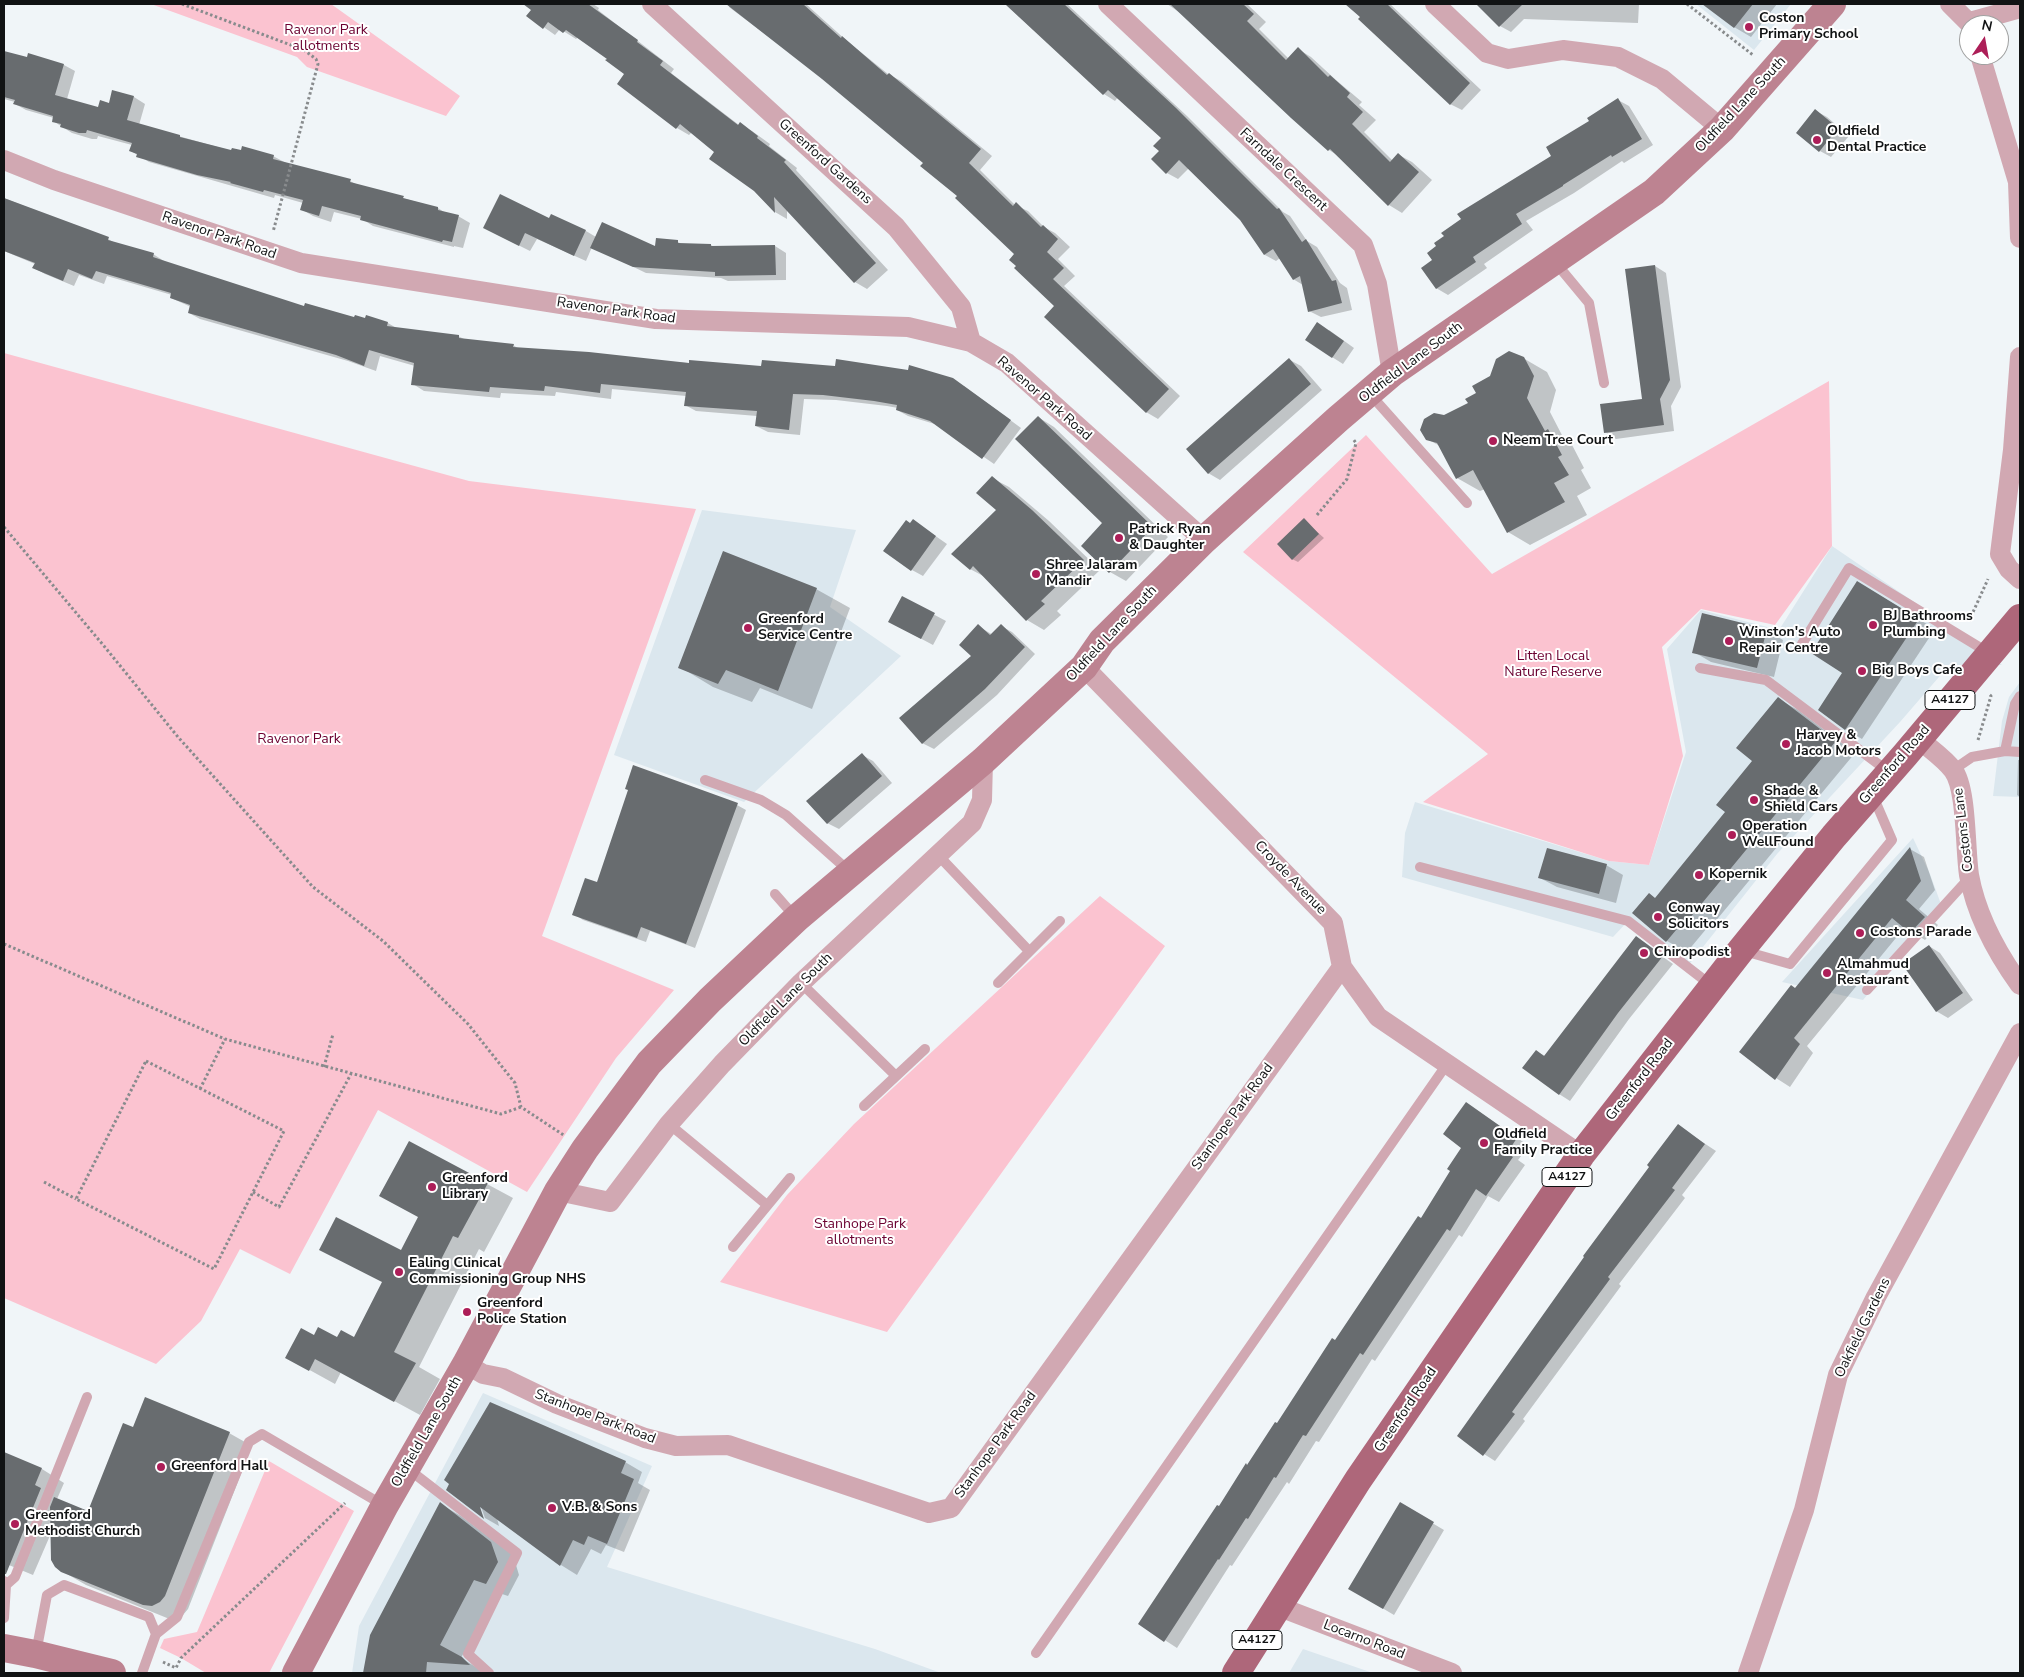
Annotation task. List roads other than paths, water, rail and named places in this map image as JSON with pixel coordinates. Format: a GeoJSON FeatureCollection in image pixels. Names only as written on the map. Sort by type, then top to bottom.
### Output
{"type":"FeatureCollection","features":[{"type":"Feature","properties":{"kind":"main road","name":"Greenford Road"},"geometry":{"type":"LineString","coordinates":[[1236,1673],[1358,1480],[1582,1155],[1741,950],[1834,836],[1919,739],[2020,618]]}},
{"type":"Feature","properties":{"kind":"street","name":"Greenford Gardens"},"geometry":{"type":"LineString","coordinates":[[652,4],[896,227],[961,307],[971,342]]}},
{"type":"Feature","properties":{"kind":"street","name":"Farndale Crescent"},"geometry":{"type":"LineString","coordinates":[[1108,4],[1363,245],[1377,284],[1392,373]]}},
{"type":"Feature","properties":{"kind":"street"},"geometry":{"type":"LineString","coordinates":[[1435,4],[1487,53],[1508,59],[1563,50],[1618,57],[1662,79],[1722,129]]}},
{"type":"Feature","properties":{"kind":"street","name":"Oldfield Lane South"},"geometry":{"type":"LineString","coordinates":[[296,1673],[384,1506],[466,1364],[558,1191],[585,1148],[649,1064],[710,1000],[797,918],[983,760],[1084,667],[1102,641],[1204,540],[1392,373],[1654,192],[1722,129],[1832,4]]}},
{"type":"Feature","properties":{"kind":"street"},"geometry":{"type":"LineString","coordinates":[[1950,4],[1962,15]]}},
{"type":"Feature","properties":{"kind":"street"},"geometry":{"type":"LineString","coordinates":[[1999,15],[2020,8]]}},
{"type":"Feature","properties":{"kind":"street"},"geometry":{"type":"LineString","coordinates":[[1983,65],[2018,182],[2020,238]]}},
{"type":"Feature","properties":{"kind":"street","name":"Ravenor Park Road"},"geometry":{"type":"LineString","coordinates":[[4,160],[54,180],[301,263],[656,319],[908,327],[971,342],[1007,363],[1204,540]]}},
{"type":"Feature","properties":{"kind":"street"},"geometry":{"type":"LineString","coordinates":[[2020,358],[2013,450],[2000,554],[2009,569],[2020,579]]}},
{"type":"Feature","properties":{"kind":"street","name":"Croyde Avenue"},"geometry":{"type":"LineString","coordinates":[[1084,667],[1333,923],[1342,966],[1378,1017],[1582,1155]]}},
{"type":"Feature","properties":{"kind":"street","name":"Costons Lane"},"geometry":{"type":"LineString","coordinates":[[1919,739],[1953,770],[1963,794],[1966,848],[1970,877],[1982,920],[2006,966],[2020,984]]}},
{"type":"Feature","properties":{"kind":"street","name":"Oldfield Lane South"},"geometry":{"type":"LineString","coordinates":[[558,1191],[610,1202],[669,1124],[722,1064],[801,983],[972,823],[982,800],[983,760]]}},
{"type":"Feature","properties":{"kind":"street","name":"Stanhope Park Road"},"geometry":{"type":"LineString","coordinates":[[466,1364],[483,1374],[499,1376],[557,1404],[645,1438],[676,1446],[728,1445],[930,1513],[951,1508],[1342,966]]}},
{"type":"Feature","properties":{"kind":"street","name":"Oakfield Gardens"},"geometry":{"type":"LineString","coordinates":[[1748,1673],[1804,1510],[1838,1375],[1876,1297],[2020,1033]]}},
{"type":"Feature","properties":{"kind":"street","name":"Locarno Road"},"geometry":{"type":"LineString","coordinates":[[1277,1606],[1452,1673]]}},
{"type":"Feature","properties":{"kind":"street"},"geometry":{"type":"LineString","coordinates":[[14,1654],[112,1673]]}},
{"type":"Feature","properties":{"kind":"lane"},"geometry":{"type":"LineString","coordinates":[[1554,261],[1589,303],[1604,383]]}},
{"type":"Feature","properties":{"kind":"lane"},"geometry":{"type":"LineString","coordinates":[[1369,393],[1467,503]]}},
{"type":"Feature","properties":{"kind":"lane"},"geometry":{"type":"LineString","coordinates":[[1802,644],[1849,568],[1990,654]]}},
{"type":"Feature","properties":{"kind":"lane"},"geometry":{"type":"LineString","coordinates":[[1700,668],[1766,680],[1890,772]]}},
{"type":"Feature","properties":{"kind":"lane"},"geometry":{"type":"LineString","coordinates":[[2005,752],[2015,704],[2020,696]]}},
{"type":"Feature","properties":{"kind":"lane"},"geometry":{"type":"LineString","coordinates":[[1953,770],[1972,757],[2005,752],[2020,752]]}},
{"type":"Feature","properties":{"kind":"lane"},"geometry":{"type":"LineString","coordinates":[[705,780],[761,800],[786,815],[850,873]]}},
{"type":"Feature","properties":{"kind":"lane"},"geometry":{"type":"LineString","coordinates":[[1741,950],[1790,964],[1892,840],[1872,792]]}},
{"type":"Feature","properties":{"kind":"lane"},"geometry":{"type":"LineString","coordinates":[[937,854],[1029,951]]}},
{"type":"Feature","properties":{"kind":"lane"},"geometry":{"type":"LineString","coordinates":[[1420,867],[1628,921],[1712,987]]}},
{"type":"Feature","properties":{"kind":"lane"},"geometry":{"type":"LineString","coordinates":[[1867,990],[1970,877]]}},
{"type":"Feature","properties":{"kind":"lane"},"geometry":{"type":"LineString","coordinates":[[775,894],[797,918]]}},
{"type":"Feature","properties":{"kind":"lane"},"geometry":{"type":"LineString","coordinates":[[998,983],[1060,921]]}},
{"type":"Feature","properties":{"kind":"lane"},"geometry":{"type":"LineString","coordinates":[[801,983],[896,1076]]}},
{"type":"Feature","properties":{"kind":"lane"},"geometry":{"type":"LineString","coordinates":[[864,1106],[925,1049]]}},
{"type":"Feature","properties":{"kind":"lane"},"geometry":{"type":"LineString","coordinates":[[1036,1653],[1447,1064]]}},
{"type":"Feature","properties":{"kind":"lane"},"geometry":{"type":"LineString","coordinates":[[669,1124],[768,1205]]}},
{"type":"Feature","properties":{"kind":"lane"},"geometry":{"type":"LineString","coordinates":[[733,1247],[790,1178]]}},
{"type":"Feature","properties":{"kind":"lane"},"geometry":{"type":"LineString","coordinates":[[4,1618],[5,1583],[15,1577],[87,1397]]}},
{"type":"Feature","properties":{"kind":"lane"},"geometry":{"type":"LineString","coordinates":[[142,1673],[156,1634],[177,1617],[249,1442],[262,1434],[384,1506]]}},
{"type":"Feature","properties":{"kind":"lane"},"geometry":{"type":"LineString","coordinates":[[406,1468],[516,1553],[468,1654],[489,1673]]}},
{"type":"Feature","properties":{"kind":"lane"},"geometry":{"type":"LineString","coordinates":[[14,1654],[47,1596],[64,1585],[149,1617],[156,1634]]}},
{"type":"Feature","properties":{"kind":"place","name":"Coston Primary School"},"geometry":{"type":"Point","coordinates":[1749,27]}},
{"type":"Feature","properties":{"kind":"place","name":"Oldfield Dental Practice"},"geometry":{"type":"Point","coordinates":[1817,140]}},
{"type":"Feature","properties":{"kind":"place","name":"Neem Tree Court"},"geometry":{"type":"Point","coordinates":[1493,441]}},
{"type":"Feature","properties":{"kind":"place","name":"Patrick Ryan & Daughter"},"geometry":{"type":"Point","coordinates":[1119,538]}},
{"type":"Feature","properties":{"kind":"place","name":"Shree Jalaram Mandir"},"geometry":{"type":"Point","coordinates":[1036,574]}},
{"type":"Feature","properties":{"kind":"place","name":"BJ Bathrooms Plumbing"},"geometry":{"type":"Point","coordinates":[1873,625]}},
{"type":"Feature","properties":{"kind":"place","name":"Greenford Service Centre"},"geometry":{"type":"Point","coordinates":[748,628]}},
{"type":"Feature","properties":{"kind":"place","name":"Winston's Auto Repair Centre"},"geometry":{"type":"Point","coordinates":[1729,641]}},
{"type":"Feature","properties":{"kind":"place","name":"Big Boys Cafe"},"geometry":{"type":"Point","coordinates":[1862,671]}},
{"type":"Feature","properties":{"kind":"place","name":"Harvey & Jacob Motors"},"geometry":{"type":"Point","coordinates":[1786,744]}},
{"type":"Feature","properties":{"kind":"place","name":"Shade & Shield Cars"},"geometry":{"type":"Point","coordinates":[1754,800]}},
{"type":"Feature","properties":{"kind":"place","name":"Operation WellFound"},"geometry":{"type":"Point","coordinates":[1732,835]}},
{"type":"Feature","properties":{"kind":"place","name":"Kopernik"},"geometry":{"type":"Point","coordinates":[1699,875]}},
{"type":"Feature","properties":{"kind":"place","name":"Conway Solicitors"},"geometry":{"type":"Point","coordinates":[1658,917]}},
{"type":"Feature","properties":{"kind":"place","name":"Costons Parade"},"geometry":{"type":"Point","coordinates":[1860,933]}},
{"type":"Feature","properties":{"kind":"place","name":"Chiropodist"},"geometry":{"type":"Point","coordinates":[1644,953]}},
{"type":"Feature","properties":{"kind":"place","name":"Almahmud Restaurant"},"geometry":{"type":"Point","coordinates":[1827,973]}},
{"type":"Feature","properties":{"kind":"place","name":"Oldfield Family Practice"},"geometry":{"type":"Point","coordinates":[1484,1143]}},
{"type":"Feature","properties":{"kind":"place","name":"Greenford Library"},"geometry":{"type":"Point","coordinates":[432,1187]}},
{"type":"Feature","properties":{"kind":"place","name":"Ealing Clinical Commissioning Group NHS"},"geometry":{"type":"Point","coordinates":[399,1272]}},
{"type":"Feature","properties":{"kind":"place","name":"Greenford Police Station"},"geometry":{"type":"Point","coordinates":[467,1312]}},
{"type":"Feature","properties":{"kind":"place","name":"Greenford Hall"},"geometry":{"type":"Point","coordinates":[161,1467]}},
{"type":"Feature","properties":{"kind":"place","name":"V.B. & Sons"},"geometry":{"type":"Point","coordinates":[552,1508]}},
{"type":"Feature","properties":{"kind":"place","name":"Greenford Methodist Church"},"geometry":{"type":"Point","coordinates":[15,1524]}},
{"type":"Feature","properties":{"kind":"park label","name":"Ravenor Park allotments"},"geometry":{"type":"Point","coordinates":[326,40]}},
{"type":"Feature","properties":{"kind":"park label","name":"Litten Local Nature Reserve"},"geometry":{"type":"Point","coordinates":[1553,666]}},
{"type":"Feature","properties":{"kind":"park label","name":"Ravenor Park"},"geometry":{"type":"Point","coordinates":[299,740]}},
{"type":"Feature","properties":{"kind":"park label","name":"Stanhope Park allotments"},"geometry":{"type":"Point","coordinates":[860,1234]}}]}
